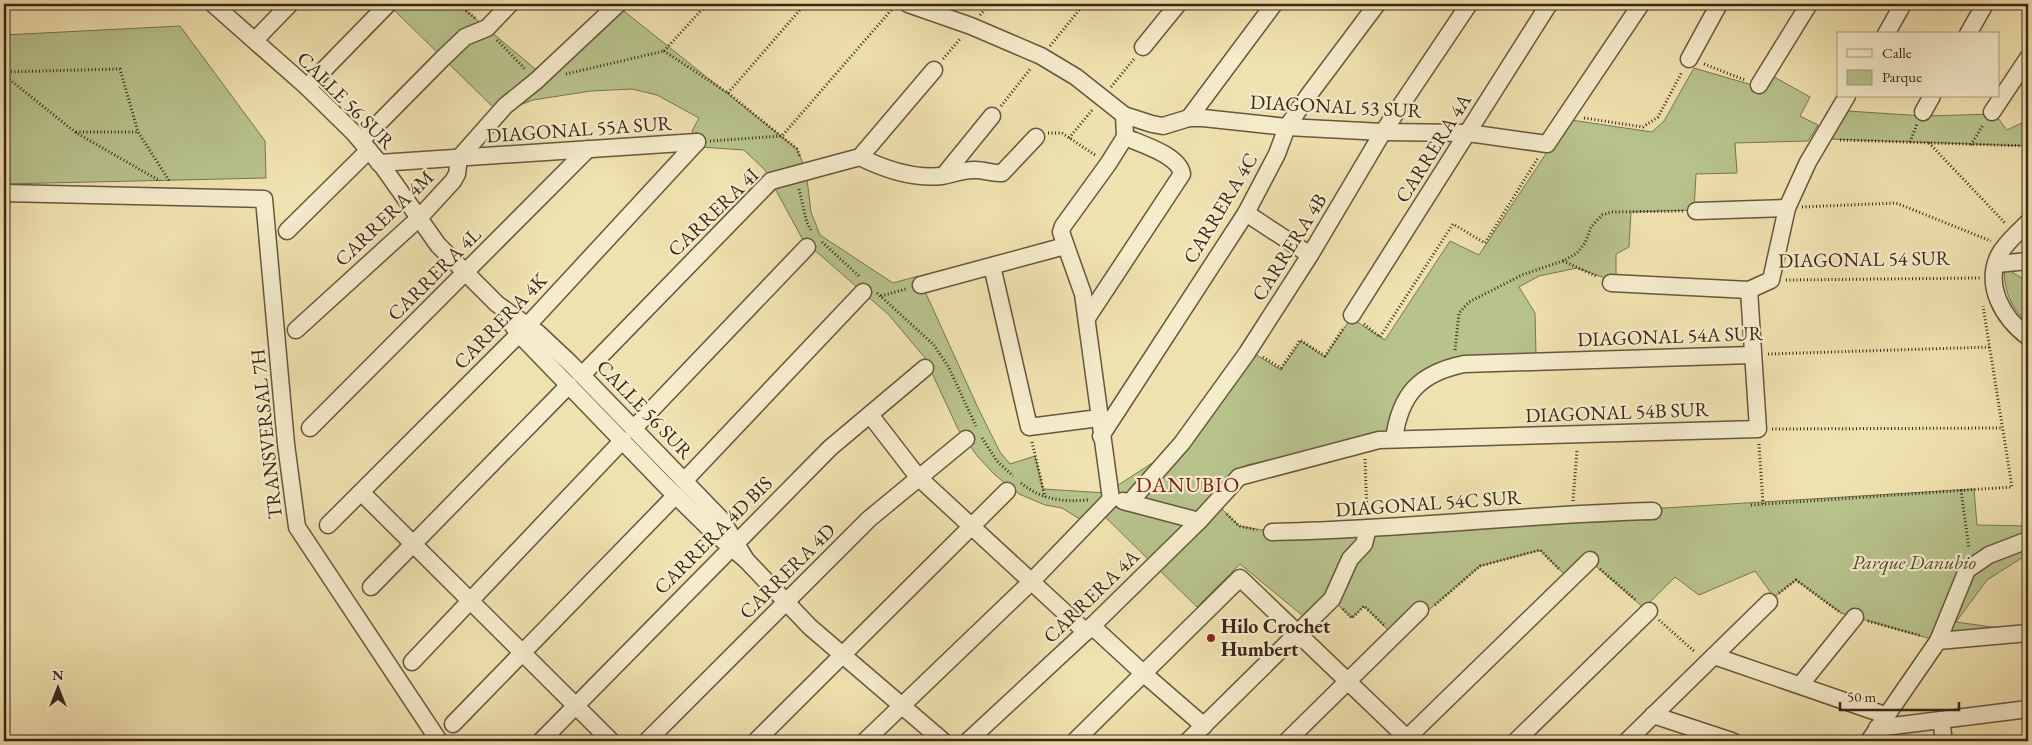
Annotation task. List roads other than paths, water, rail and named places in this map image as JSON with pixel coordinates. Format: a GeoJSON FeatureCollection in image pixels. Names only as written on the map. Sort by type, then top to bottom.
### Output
{"type":"FeatureCollection","features":[{"type":"Feature","properties":{"kind":"street","name":"CALLE 56 SUR"},"geometry":{"type":"LineString","coordinates":[[212,4],[307,87],[370,151],[403,194],[418,219],[438,245],[523,329],[538,333],[575,380],[628,434],[676,495],[733,544],[746,560],[842,656],[943,741]]}},
{"type":"Feature","properties":{"kind":"street"},"geometry":{"type":"LineString","coordinates":[[254,40],[290,4]]}},
{"type":"Feature","properties":{"kind":"street"},"geometry":{"type":"LineString","coordinates":[[307,87],[388,4]]}},
{"type":"Feature","properties":{"kind":"street"},"geometry":{"type":"LineString","coordinates":[[287,230],[370,151],[442,58],[465,38],[487,28],[510,4]]}},
{"type":"Feature","properties":{"kind":"street","name":"CARRERA 4M"},"geometry":{"type":"LineString","coordinates":[[296,330],[418,219],[453,181],[457,174],[459,158],[505,106],[536,81],[618,4]]}},
{"type":"Feature","properties":{"kind":"street"},"geometry":{"type":"LineString","coordinates":[[908,4],[971,26],[1041,56],[1083,82],[1124,115],[1125,137],[1063,226],[1061,232],[1064,246],[1083,294],[1098,418],[1111,499]]}},
{"type":"Feature","properties":{"kind":"street"},"geometry":{"type":"LineString","coordinates":[[1143,47],[1178,4]]}},
{"type":"Feature","properties":{"kind":"street"},"geometry":{"type":"LineString","coordinates":[[1188,118],[1274,4]]}},
{"type":"Feature","properties":{"kind":"street","name":"CARRERA 4C"},"geometry":{"type":"LineString","coordinates":[[1101,436],[1246,213],[1277,154],[1287,127],[1377,4]]}},
{"type":"Feature","properties":{"kind":"street","name":"CARRERA 4B"},"geometry":{"type":"LineString","coordinates":[[1130,502],[1182,442],[1249,349],[1310,255],[1383,132],[1468,4]]}},
{"type":"Feature","properties":{"kind":"street","name":"CARRERA 4A"},"geometry":{"type":"LineString","coordinates":[[1352,315],[1549,4]]}},
{"type":"Feature","properties":{"kind":"street","name":"DIAGONAL 53 SUR"},"geometry":{"type":"LineString","coordinates":[[1124,115],[1163,126],[1188,118],[1287,127],[1383,132],[1468,133],[1547,144],[1642,4]]}},
{"type":"Feature","properties":{"kind":"street"},"geometry":{"type":"LineString","coordinates":[[1689,59],[1719,4]]}},
{"type":"Feature","properties":{"kind":"street"},"geometry":{"type":"LineString","coordinates":[[1759,85],[1809,4]]}},
{"type":"Feature","properties":{"kind":"street"},"geometry":{"type":"LineString","coordinates":[[1887,32],[1903,4]]}},
{"type":"Feature","properties":{"kind":"street"},"geometry":{"type":"LineString","coordinates":[[1969,32],[1985,4]]}},
{"type":"Feature","properties":{"kind":"street"},"geometry":{"type":"LineString","coordinates":[[1992,112],[2028,58]]}},
{"type":"Feature","properties":{"kind":"street"},"geometry":{"type":"LineString","coordinates":[[934,70],[860,157],[883,168],[918,176],[944,175],[977,170],[991,174],[1002,174],[1036,137]]}},
{"type":"Feature","properties":{"kind":"street"},"geometry":{"type":"LineString","coordinates":[[1696,211],[1787,208],[1822,139],[1846,98]]}},
{"type":"Feature","properties":{"kind":"street"},"geometry":{"type":"LineString","coordinates":[[1922,112],[1931,98]]}},
{"type":"Feature","properties":{"kind":"street"},"geometry":{"type":"LineString","coordinates":[[944,175],[992,116]]}},
{"type":"Feature","properties":{"kind":"street"},"geometry":{"type":"LineString","coordinates":[[1087,318],[1182,174],[1181,168],[1172,159],[1125,137]]}},
{"type":"Feature","properties":{"kind":"street","name":"DIAGONAL 55A SUR"},"geometry":{"type":"LineString","coordinates":[[370,151],[459,158],[697,142]]}},
{"type":"Feature","properties":{"kind":"street","name":"CARRERA 4K"},"geometry":{"type":"LineString","coordinates":[[328,525],[362,493],[523,329],[697,142]]}},
{"type":"Feature","properties":{"kind":"street","name":"CARRERA 4L"},"geometry":{"type":"LineString","coordinates":[[310,428],[588,149]]}},
{"type":"Feature","properties":{"kind":"street","name":"CARRERA 4I"},"geometry":{"type":"LineString","coordinates":[[371,587],[766,184],[771,181],[860,157]]}},
{"type":"Feature","properties":{"kind":"street","name":"TRANSVERSAL 7H"},"geometry":{"type":"LineString","coordinates":[[4,193],[264,200],[286,444],[297,527],[439,741]]}},
{"type":"Feature","properties":{"kind":"street","name":"DIAGONAL 54 SUR"},"geometry":{"type":"LineString","coordinates":[[1611,283],[1749,290],[1770,280],[1787,208]]}},
{"type":"Feature","properties":{"kind":"street"},"geometry":{"type":"LineString","coordinates":[[1246,213],[1310,255]]}},
{"type":"Feature","properties":{"kind":"street"},"geometry":{"type":"LineString","coordinates":[[1987,277],[1999,255],[2028,222]]}},
{"type":"Feature","properties":{"kind":"street"},"geometry":{"type":"LineString","coordinates":[[922,285],[1064,246]]}},
{"type":"Feature","properties":{"kind":"street"},"geometry":{"type":"LineString","coordinates":[[412,662],[807,247]]}},
{"type":"Feature","properties":{"kind":"street"},"geometry":{"type":"LineString","coordinates":[[1987,277],[2028,261]]}},
{"type":"Feature","properties":{"kind":"street"},"geometry":{"type":"LineString","coordinates":[[992,266],[1029,427],[1098,418]]}},
{"type":"Feature","properties":{"kind":"street"},"geometry":{"type":"LineString","coordinates":[[1987,277],[2007,317],[2028,337]]}},
{"type":"Feature","properties":{"kind":"street"},"geometry":{"type":"LineString","coordinates":[[1749,290],[1752,355]]}},
{"type":"Feature","properties":{"kind":"street"},"geometry":{"type":"LineString","coordinates":[[685,480],[863,292]]}},
{"type":"Feature","properties":{"kind":"street","name":"DIAGONAL 54A SUR"},"geometry":{"type":"LineString","coordinates":[[1394,439],[1400,412],[1409,393],[1427,376],[1453,366],[1464,364],[1752,355]]}},
{"type":"Feature","properties":{"kind":"street","name":"DIAGONAL 54B SUR"},"geometry":{"type":"LineString","coordinates":[[1239,477],[1365,443],[1394,439],[1758,429],[1752,355]]}},
{"type":"Feature","properties":{"kind":"street","name":"CARRERA 4D BIS"},"geometry":{"type":"LineString","coordinates":[[541,741],[733,544],[830,448],[871,416],[925,368]]}},
{"type":"Feature","properties":{"kind":"street"},"geometry":{"type":"LineString","coordinates":[[871,416],[918,477],[973,526],[1031,582],[1143,673],[1204,726]]}},
{"type":"Feature","properties":{"kind":"street","name":"CALLE 56 SUR"},"geometry":{"type":"LineString","coordinates":[[628,434],[685,480],[722,520],[733,544]]}},
{"type":"Feature","properties":{"kind":"street","name":"CARRERA 4D"},"geometry":{"type":"LineString","coordinates":[[647,741],[869,519],[966,439]]}},
{"type":"Feature","properties":{"kind":"street","name":"CARRERA 4A"},"geometry":{"type":"LineString","coordinates":[[968,741],[1089,629],[1199,521],[1239,477]]}},
{"type":"Feature","properties":{"kind":"street"},"geometry":{"type":"LineString","coordinates":[[756,741],[1007,491]]}},
{"type":"Feature","properties":{"kind":"street"},"geometry":{"type":"LineString","coordinates":[[362,493],[415,543],[522,653],[612,741]]}},
{"type":"Feature","properties":{"kind":"street"},"geometry":{"type":"LineString","coordinates":[[453,724],[676,495]]}},
{"type":"Feature","properties":{"kind":"street"},"geometry":{"type":"LineString","coordinates":[[1111,499],[1130,502],[1199,521]]}},
{"type":"Feature","properties":{"kind":"street"},"geometry":{"type":"LineString","coordinates":[[865,741],[1031,582],[1111,499]]}},
{"type":"Feature","properties":{"kind":"street","name":"DIAGONAL 54C SUR"},"geometry":{"type":"LineString","coordinates":[[1272,532],[1368,528],[1572,513],[1653,511]]}},
{"type":"Feature","properties":{"kind":"street"},"geometry":{"type":"LineString","coordinates":[[1188,741],[1332,599],[1350,559],[1364,544],[1368,528]]}},
{"type":"Feature","properties":{"kind":"street"},"geometry":{"type":"LineString","coordinates":[[1877,728],[1938,641],[1967,570],[1989,554],[2028,540]]}},
{"type":"Feature","properties":{"kind":"street"},"geometry":{"type":"LineString","coordinates":[[1075,741],[1240,578],[1407,740],[1590,560]]}},
{"type":"Feature","properties":{"kind":"street"},"geometry":{"type":"LineString","coordinates":[[1627,741],[1770,602]]}},
{"type":"Feature","properties":{"kind":"street"},"geometry":{"type":"LineString","coordinates":[[1516,741],[1649,611]]}},
{"type":"Feature","properties":{"kind":"street"},"geometry":{"type":"LineString","coordinates":[[1288,741],[1347,681],[1422,612]]}},
{"type":"Feature","properties":{"kind":"street"},"geometry":{"type":"LineString","coordinates":[[1801,684],[1855,617]]}},
{"type":"Feature","properties":{"kind":"street"},"geometry":{"type":"LineString","coordinates":[[1938,641],[2028,633]]}},
{"type":"Feature","properties":{"kind":"street"},"geometry":{"type":"LineString","coordinates":[[1714,656],[1801,684],[1877,728],[2028,711]]}},
{"type":"Feature","properties":{"kind":"street"},"geometry":{"type":"LineString","coordinates":[[1653,716],[1732,741]]}},
{"type":"Feature","properties":{"kind":"street"},"geometry":{"type":"LineString","coordinates":[[1941,720],[1944,741]]}},
{"type":"Feature","properties":{"kind":"place","name":"Hilo Crochet Humbert"},"geometry":{"type":"Point","coordinates":[1211,638]}},
{"type":"Feature","properties":{"kind":"district","name":"DANUBIO"},"geometry":{"type":"Point","coordinates":[1188,485]}},
{"type":"Feature","properties":{"kind":"park label","name":"Parque Danubio"},"geometry":{"type":"Point","coordinates":[1914,562]}}]}
